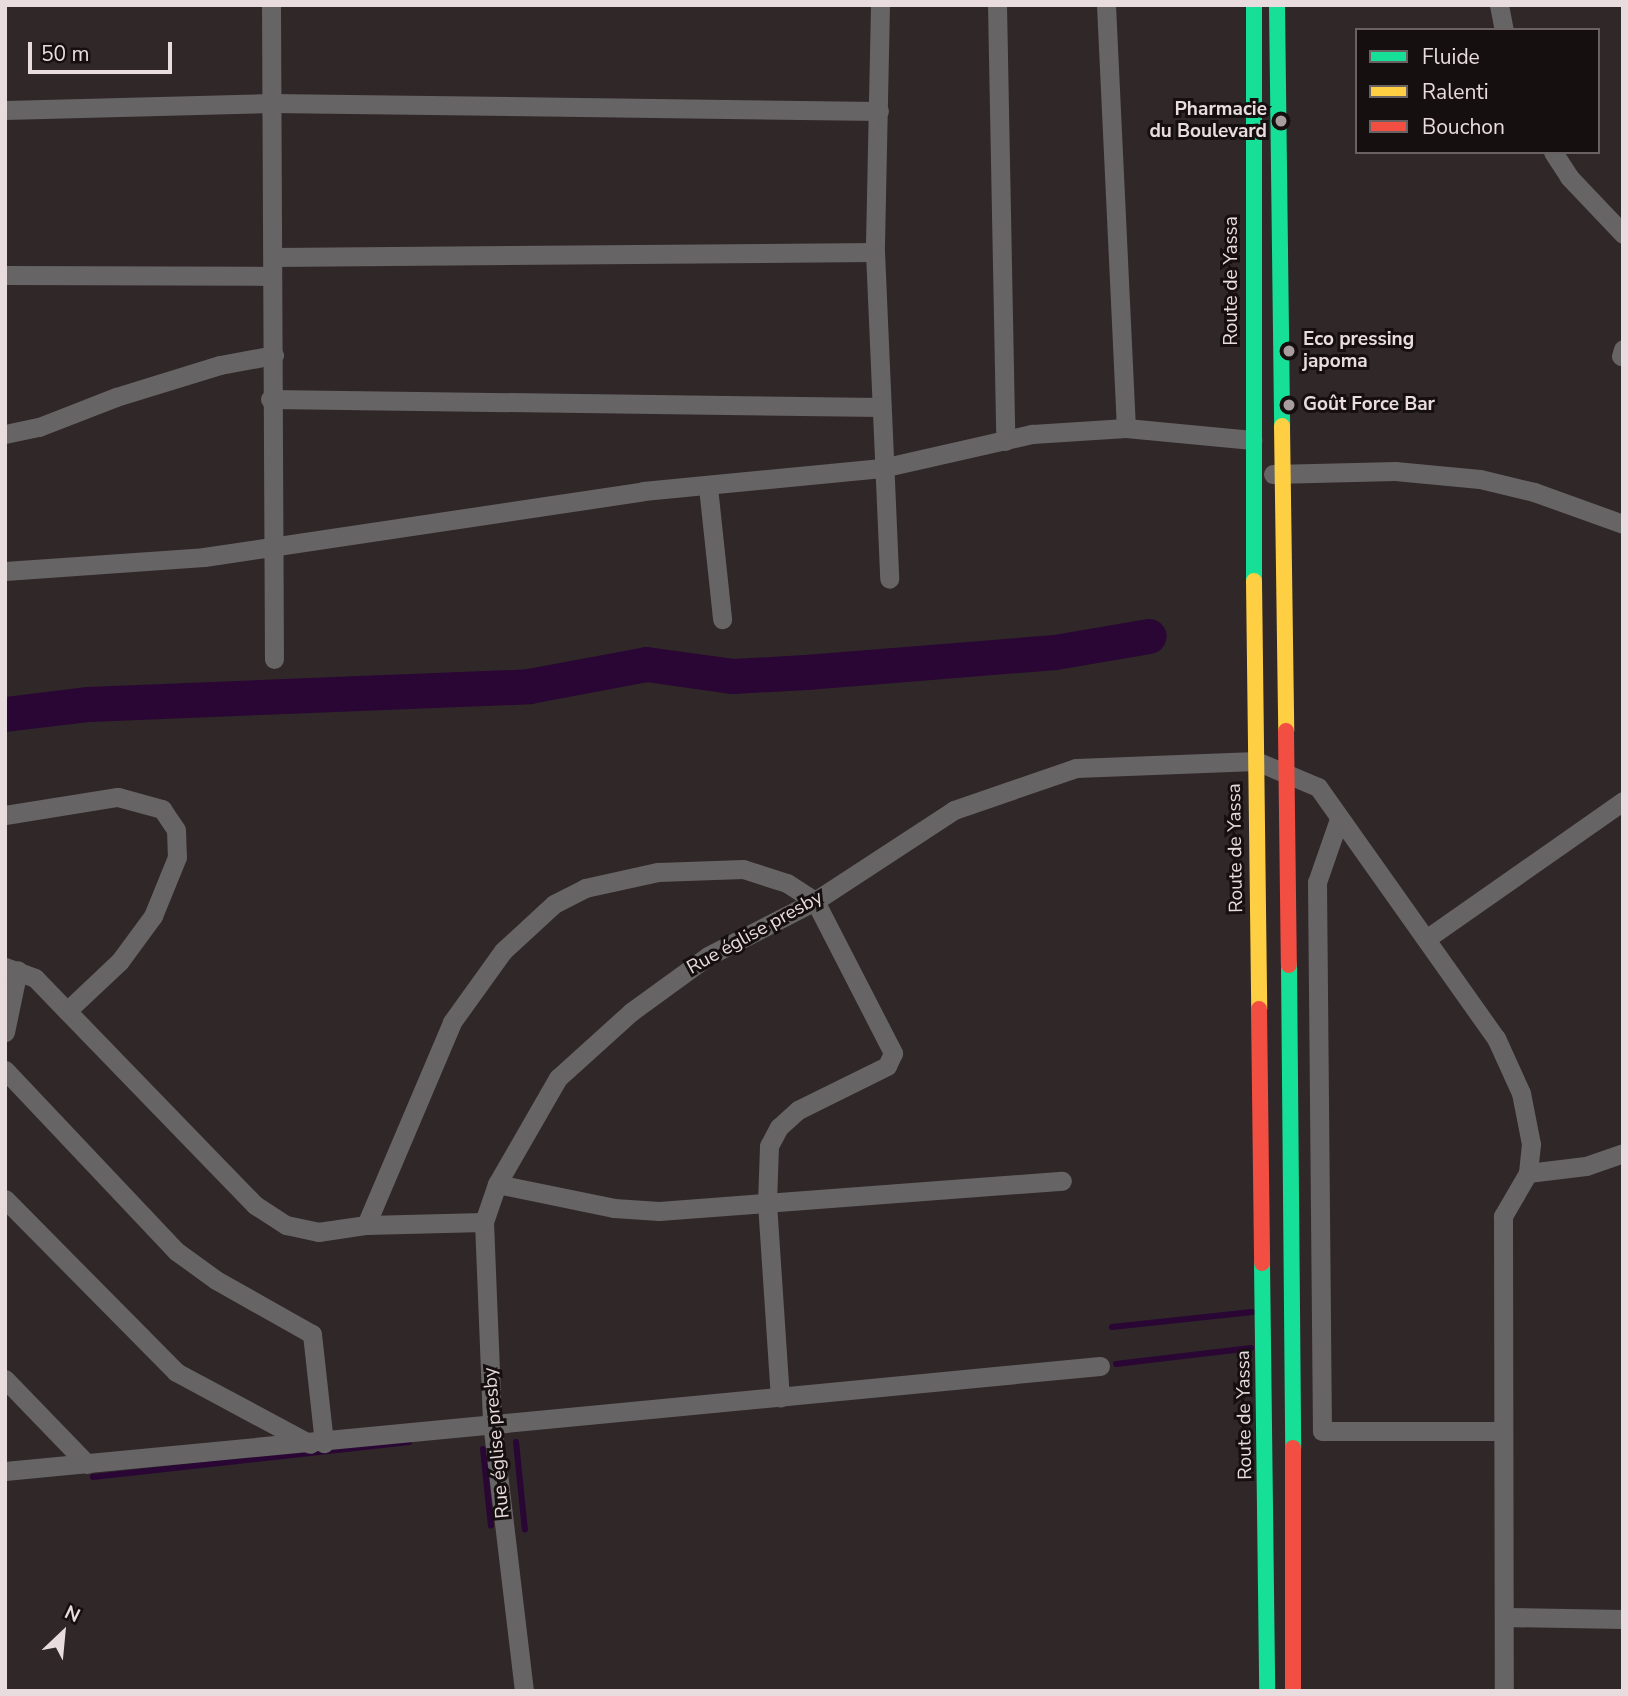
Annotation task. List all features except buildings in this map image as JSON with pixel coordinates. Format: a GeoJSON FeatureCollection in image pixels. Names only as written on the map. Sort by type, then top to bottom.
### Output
{"type":"FeatureCollection","features":[{"type":"Feature","properties":{"kind":"main road","name":"Route de Yassa"},"geometry":{"type":"LineString","coordinates":[[1254,5],[1252,440],[1265,1337],[1267,1691]]}},
{"type":"Feature","properties":{"kind":"main road"},"geometry":{"type":"LineString","coordinates":[[1277,5],[1280,472],[1287,771],[1293,1336],[1293,1691]]}},
{"type":"Feature","properties":{"kind":"main road"},"geometry":{"type":"LineString","coordinates":[[1265,1337],[1293,1336]]}},
{"type":"Feature","properties":{"kind":"street"},"geometry":{"type":"LineString","coordinates":[[271,5],[274,355],[270,399],[274,659]]}},
{"type":"Feature","properties":{"kind":"street"},"geometry":{"type":"LineString","coordinates":[[880,5],[875,251],[882,468],[889,579]]}},
{"type":"Feature","properties":{"kind":"street"},"geometry":{"type":"LineString","coordinates":[[997,5],[1005,441]]}},
{"type":"Feature","properties":{"kind":"street"},"geometry":{"type":"LineString","coordinates":[[1107,5],[1126,428]]}},
{"type":"Feature","properties":{"kind":"street"},"geometry":{"type":"LineString","coordinates":[[1499,5],[1504,28]]}},
{"type":"Feature","properties":{"kind":"street"},"geometry":{"type":"LineString","coordinates":[[5,110],[271,103],[879,111]]}},
{"type":"Feature","properties":{"kind":"street"},"geometry":{"type":"LineString","coordinates":[[1554,154],[1569,177],[1623,234]]}},
{"type":"Feature","properties":{"kind":"street"},"geometry":{"type":"LineString","coordinates":[[5,275],[875,251]]}},
{"type":"Feature","properties":{"kind":"street"},"geometry":{"type":"LineString","coordinates":[[5,434],[39,427],[116,397],[220,365],[274,355]]}},
{"type":"Feature","properties":{"kind":"street"},"geometry":{"type":"LineString","coordinates":[[270,399],[880,407]]}},
{"type":"Feature","properties":{"kind":"street"},"geometry":{"type":"LineString","coordinates":[[5,571],[204,557],[643,491],[708,487],[882,468],[1032,434],[1126,428],[1252,440]]}},
{"type":"Feature","properties":{"kind":"street"},"geometry":{"type":"LineString","coordinates":[[1254,476],[1280,472],[1395,471],[1480,479],[1534,492],[1623,524]]}},
{"type":"Feature","properties":{"kind":"street"},"geometry":{"type":"LineString","coordinates":[[708,487],[722,620]]}},
{"type":"Feature","properties":{"kind":"street"},"geometry":{"type":"LineString","coordinates":[[1256,761],[1287,771],[1318,787],[1496,1038],[1521,1093],[1531,1144],[1528,1173],[1503,1216],[1504,1691]]}},
{"type":"Feature","properties":{"kind":"street","name":"Rue église presby"},"geometry":{"type":"LineString","coordinates":[[524,1691],[492,1422],[484,1223],[497,1184],[558,1079],[631,1012],[708,956],[815,901],[954,810],[1076,768],[1256,761]]}},
{"type":"Feature","properties":{"kind":"street"},"geometry":{"type":"LineString","coordinates":[[5,815],[118,797],[162,809],[176,830],[177,857],[153,916],[120,961],[67,1011]]}},
{"type":"Feature","properties":{"kind":"street"},"geometry":{"type":"LineString","coordinates":[[1426,939],[1623,802]]}},
{"type":"Feature","properties":{"kind":"street"},"geometry":{"type":"LineString","coordinates":[[1339,819],[1317,881],[1322,1431],[1503,1431]]}},
{"type":"Feature","properties":{"kind":"street"},"geometry":{"type":"LineString","coordinates":[[366,1225],[452,1021],[503,951],[554,904],[585,888],[658,872],[743,869],[787,883],[815,901],[893,1053],[887,1066],[798,1110],[779,1127],[769,1146],[767,1203],[780,1398]]}},
{"type":"Feature","properties":{"kind":"street"},"geometry":{"type":"LineString","coordinates":[[5,1032],[12,968],[35,978],[255,1205],[286,1225],[318,1232],[366,1225],[484,1223]]}},
{"type":"Feature","properties":{"kind":"street"},"geometry":{"type":"LineString","coordinates":[[5,1070],[176,1251],[216,1280],[312,1334],[318,1444]]}},
{"type":"Feature","properties":{"kind":"street"},"geometry":{"type":"LineString","coordinates":[[1528,1173],[1586,1166],[1623,1153]]}},
{"type":"Feature","properties":{"kind":"street"},"geometry":{"type":"LineString","coordinates":[[497,1184],[637,1209],[767,1203],[1062,1181]]}},
{"type":"Feature","properties":{"kind":"street"},"geometry":{"type":"LineString","coordinates":[[5,1199],[176,1372],[318,1444]]}},
{"type":"Feature","properties":{"kind":"street"},"geometry":{"type":"LineString","coordinates":[[5,1471],[318,1444],[492,1422],[780,1398],[1100,1366]]}},
{"type":"Feature","properties":{"kind":"street"},"geometry":{"type":"LineString","coordinates":[[5,1379],[87,1464]]}},
{"type":"Feature","properties":{"kind":"street"},"geometry":{"type":"LineString","coordinates":[[1504,1617],[1623,1619]]}},
{"type":"Feature","properties":{"kind":"waterway"},"geometry":{"type":"LineString","coordinates":[[5,714],[88,704],[529,686],[646,664],[733,676],[806,672],[1055,652],[1149,636]]}},
{"type":"Feature","properties":{"kind":"waterway"},"geometry":{"type":"LineString","coordinates":[[1112,1327],[1252,1312]]}},
{"type":"Feature","properties":{"kind":"waterway"},"geometry":{"type":"LineString","coordinates":[[1116,1364],[1251,1348]]}},
{"type":"Feature","properties":{"kind":"waterway"},"geometry":{"type":"LineString","coordinates":[[93,1477],[409,1442]]}},
{"type":"Feature","properties":{"kind":"waterway"},"geometry":{"type":"LineString","coordinates":[[516,1442],[525,1530]]}},
{"type":"Feature","properties":{"kind":"waterway"},"geometry":{"type":"LineString","coordinates":[[483,1449],[491,1526]]}},
{"type":"Feature","properties":{"kind":"traffic: fast"},"geometry":{"type":"LineString","coordinates":[[1254,5],[1254,581]]}},
{"type":"Feature","properties":{"kind":"traffic: fast"},"geometry":{"type":"LineString","coordinates":[[1277,5],[1282,426]]}},
{"type":"Feature","properties":{"kind":"traffic: fast"},"geometry":{"type":"LineString","coordinates":[[1289,965],[1293,1448]]}},
{"type":"Feature","properties":{"kind":"traffic: fast"},"geometry":{"type":"LineString","coordinates":[[1262,1263],[1267,1691]]}},
{"type":"Feature","properties":{"kind":"traffic: slow"},"geometry":{"type":"LineString","coordinates":[[1282,426],[1286,731]]}},
{"type":"Feature","properties":{"kind":"traffic: slow"},"geometry":{"type":"LineString","coordinates":[[1254,581],[1259,1009]]}},
{"type":"Feature","properties":{"kind":"traffic: jam"},"geometry":{"type":"LineString","coordinates":[[1286,731],[1289,965]]}},
{"type":"Feature","properties":{"kind":"traffic: jam"},"geometry":{"type":"LineString","coordinates":[[1259,1009],[1262,1263]]}},
{"type":"Feature","properties":{"kind":"traffic: jam"},"geometry":{"type":"LineString","coordinates":[[1293,1448],[1293,1691]]}},
{"type":"Feature","properties":{"kind":"place","name":"Pharmacie du Boulevard"},"geometry":{"type":"Point","coordinates":[1281,121]}},
{"type":"Feature","properties":{"kind":"place","name":"Eco pressing japoma"},"geometry":{"type":"Point","coordinates":[1289,351]}},
{"type":"Feature","properties":{"kind":"place","name":"Goût Force Bar"},"geometry":{"type":"Point","coordinates":[1289,405]}}]}
